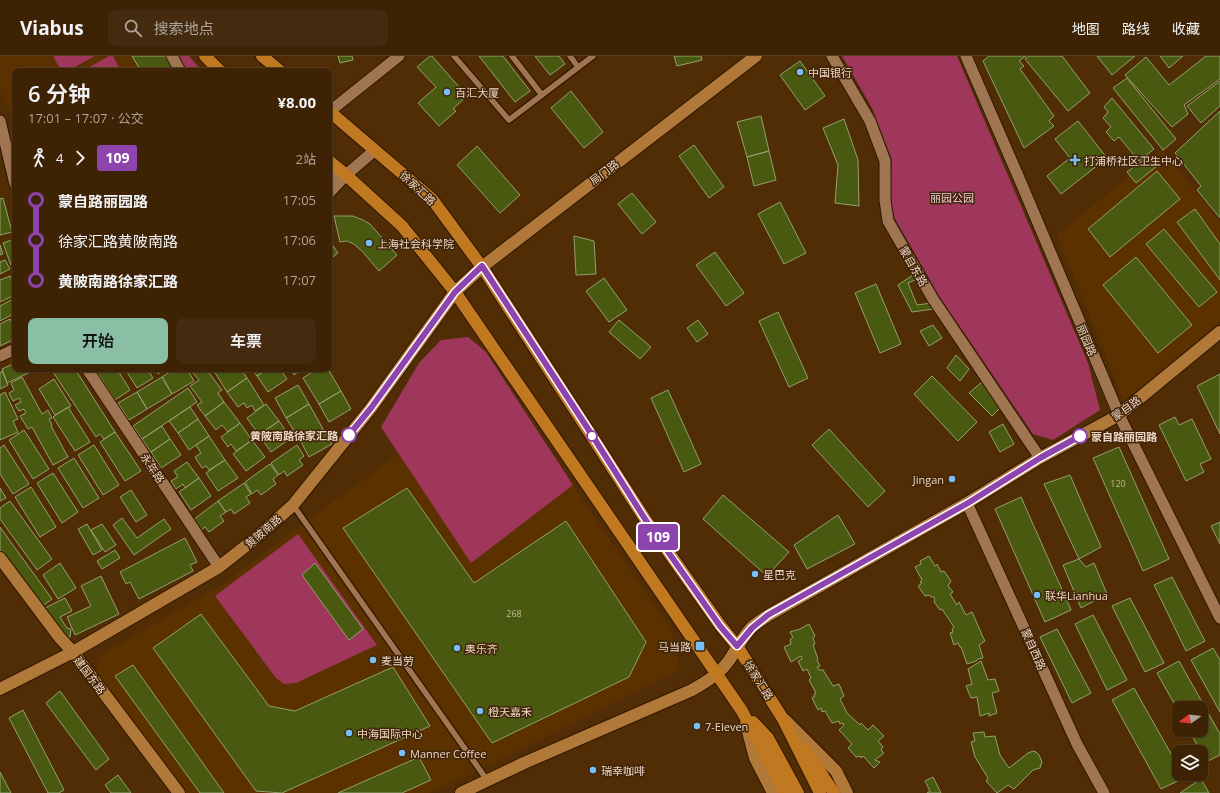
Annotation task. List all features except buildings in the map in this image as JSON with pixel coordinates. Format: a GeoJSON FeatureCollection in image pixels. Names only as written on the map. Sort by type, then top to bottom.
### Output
{"type":"FeatureCollection","features":[{"type":"Feature","properties":{"kind":"main road"},"geometry":{"type":"LineString","coordinates":[[205,56],[217,68]]}},
{"type":"Feature","properties":{"kind":"main road"},"geometry":{"type":"LineString","coordinates":[[262,56],[276,68]]}},
{"type":"Feature","properties":{"kind":"main road","name":"徐家汇路"},"geometry":{"type":"LineString","coordinates":[[332,114],[432,199],[482,266],[645,519],[720,626],[737,646],[784,719],[820,793]]}},
{"type":"Feature","properties":{"kind":"main road"},"geometry":{"type":"LineString","coordinates":[[332,163],[346,174],[402,226],[455,292],[742,711],[785,793]]}},
{"type":"Feature","properties":{"kind":"main road"},"geometry":{"type":"LineString","coordinates":[[742,711],[768,738],[798,793]]}},
{"type":"Feature","properties":{"kind":"main road"},"geometry":{"type":"LineString","coordinates":[[784,719],[834,793]]}},
{"type":"Feature","properties":{"kind":"street"},"geometry":{"type":"LineString","coordinates":[[172,56],[178,68]]}},
{"type":"Feature","properties":{"kind":"street"},"geometry":{"type":"LineString","coordinates":[[332,110],[399,56]]}},
{"type":"Feature","properties":{"kind":"street","name":"局门路"},"geometry":{"type":"LineString","coordinates":[[455,292],[482,266],[756,56]]}},
{"type":"Feature","properties":{"kind":"street","name":"蒙自东路"},"geometry":{"type":"LineString","coordinates":[[832,56],[870,121],[885,160],[885,200],[888,221],[934,299],[1040,458]]}},
{"type":"Feature","properties":{"kind":"street","name":"丽园路"},"geometry":{"type":"LineString","coordinates":[[966,56],[1022,184],[1119,415],[1220,618]]}},
{"type":"Feature","properties":{"kind":"street"},"geometry":{"type":"LineString","coordinates":[[0,121],[12,171]]}},
{"type":"Feature","properties":{"kind":"street"},"geometry":{"type":"LineString","coordinates":[[332,190],[346,174],[375,150]]}},
{"type":"Feature","properties":{"kind":"street"},"geometry":{"type":"LineString","coordinates":[[332,176],[346,174]]}},
{"type":"Feature","properties":{"kind":"street","name":"黄陂南路"},"geometry":{"type":"LineString","coordinates":[[0,689],[73,652],[219,567],[256,538],[293,505],[371,408],[455,292]]}},
{"type":"Feature","properties":{"kind":"street","name":"蒙自路"},"geometry":{"type":"LineString","coordinates":[[737,646],[752,628],[768,615],[968,503],[1040,458],[1119,415],[1220,332]]}},
{"type":"Feature","properties":{"kind":"street"},"geometry":{"type":"LineString","coordinates":[[0,356],[12,350]]}},
{"type":"Feature","properties":{"kind":"street","name":"永年路"},"geometry":{"type":"LineString","coordinates":[[89,372],[219,567]]}},
{"type":"Feature","properties":{"kind":"street","name":"蒙自西路"},"geometry":{"type":"LineString","coordinates":[[968,503],[1077,744],[1104,793]]}},
{"type":"Feature","properties":{"kind":"street","name":"建国东路"},"geometry":{"type":"LineString","coordinates":[[0,558],[179,793]]}},
{"type":"Feature","properties":{"kind":"street"},"geometry":{"type":"LineString","coordinates":[[461,793],[524,763],[692,690],[705,683],[716,674],[730,660],[737,646]]}},
{"type":"Feature","properties":{"kind":"street"},"geometry":{"type":"LineString","coordinates":[[742,711],[755,758],[773,793]]}},
{"type":"Feature","properties":{"kind":"street","name":"徐家汇路"},"geometry":{"type":"LineString","coordinates":[[784,719],[836,771],[848,793]]}},
{"type":"Feature","properties":{"kind":"lane"},"geometry":{"type":"LineString","coordinates":[[454,56],[509,120],[593,56]]}},
{"type":"Feature","properties":{"kind":"lane"},"geometry":{"type":"LineString","coordinates":[[512,56],[542,95]]}},
{"type":"Feature","properties":{"kind":"lane"},"geometry":{"type":"LineString","coordinates":[[570,56],[578,67]]}},
{"type":"Feature","properties":{"kind":"lane"},"geometry":{"type":"LineString","coordinates":[[293,505],[488,781]]}},
{"type":"Feature","properties":{"kind":"shaded area"},"geometry":{"type":"Polygon","coordinates":[[[0,56],[132,56],[139,68],[12,68],[12,115],[0,92],[0,56]]]}},
{"type":"Feature","properties":{"kind":"shaded area"},"geometry":{"type":"Polygon","coordinates":[[[1162,149],[1220,223],[1220,322],[1124,401],[1057,235],[1162,149]]]}},
{"type":"Feature","properties":{"kind":"shaded area"},"geometry":{"type":"Polygon","coordinates":[[[399,454],[471,563],[573,485],[671,630],[680,670],[480,770],[430,793],[186,793],[96,672],[101,655],[225,583],[305,522],[399,454]]]}},
{"type":"Feature","properties":{"kind":"green space"},"geometry":{"type":"Polygon","coordinates":[[[53,56],[95,56],[73,68],[59,68],[53,56]]]}},
{"type":"Feature","properties":{"kind":"green space"},"geometry":{"type":"Polygon","coordinates":[[[109,56],[113,56],[119,68],[87,68],[109,56]]]}},
{"type":"Feature","properties":{"kind":"green space"},"geometry":{"type":"Polygon","coordinates":[[[177,56],[189,56],[199,68],[183,68],[177,56]]]}},
{"type":"Feature","properties":{"kind":"green space","name":"丽园公园"},"geometry":{"type":"Polygon","coordinates":[[[842,56],[957,56],[1088,363],[1100,410],[1053,440],[1033,434],[939,296],[894,217],[890,197],[892,160],[872,108],[842,56]]]}},
{"type":"Feature","properties":{"kind":"green space"},"geometry":{"type":"Polygon","coordinates":[[[468,337],[486,352],[573,485],[471,563],[381,427],[419,363],[441,340],[468,337]]]}},
{"type":"Feature","properties":{"kind":"green space"},"geometry":{"type":"Polygon","coordinates":[[[298,534],[377,645],[296,683],[284,684],[276,678],[215,596],[298,534]]]}},
{"type":"Feature","properties":{"kind":"bus line","name":"109"},"geometry":{"type":"LineString","coordinates":[[349,435],[371,408],[455,292],[482,266],[645,519],[720,626],[737,646],[752,628],[768,615],[968,503],[1040,458],[1080,436]]}},
{"type":"Feature","properties":{"kind":"place","name":"中国银行"},"geometry":{"type":"Point","coordinates":[800,72]}},
{"type":"Feature","properties":{"kind":"place","name":"百汇大厦"},"geometry":{"type":"Point","coordinates":[447,92]}},
{"type":"Feature","properties":{"kind":"place","name":"打浦桥社区卫生中心"},"geometry":{"type":"Point","coordinates":[1075,160]}},
{"type":"Feature","properties":{"kind":"place","name":"上海社会科学院"},"geometry":{"type":"Point","coordinates":[369,243]}},
{"type":"Feature","properties":{"kind":"place","name":"黄陂南路徐家汇路"},"geometry":{"type":"Point","coordinates":[349,435]}},
{"type":"Feature","properties":{"kind":"place","name":"蒙自路丽园路"},"geometry":{"type":"Point","coordinates":[1080,436]}},
{"type":"Feature","properties":{"kind":"place","name":"Jingan"},"geometry":{"type":"Point","coordinates":[952,479]}},
{"type":"Feature","properties":{"kind":"place","name":"星巴克"},"geometry":{"type":"Point","coordinates":[755,574]}},
{"type":"Feature","properties":{"kind":"place","name":"联华Lianhua"},"geometry":{"type":"Point","coordinates":[1037,595]}},
{"type":"Feature","properties":{"kind":"place","name":"马当路"},"geometry":{"type":"Point","coordinates":[700,646]}},
{"type":"Feature","properties":{"kind":"place","name":"奥乐齐"},"geometry":{"type":"Point","coordinates":[457,648]}},
{"type":"Feature","properties":{"kind":"place","name":"麦当劳"},"geometry":{"type":"Point","coordinates":[373,660]}},
{"type":"Feature","properties":{"kind":"place","name":"橙天嘉禾"},"geometry":{"type":"Point","coordinates":[480,711]}},
{"type":"Feature","properties":{"kind":"place","name":"7-Eleven"},"geometry":{"type":"Point","coordinates":[697,726]}},
{"type":"Feature","properties":{"kind":"place","name":"中海国际中心"},"geometry":{"type":"Point","coordinates":[349,733]}},
{"type":"Feature","properties":{"kind":"place","name":"Manner Coffee"},"geometry":{"type":"Point","coordinates":[402,753]}},
{"type":"Feature","properties":{"kind":"place","name":"瑞幸咖啡"},"geometry":{"type":"Point","coordinates":[593,770]}}]}
